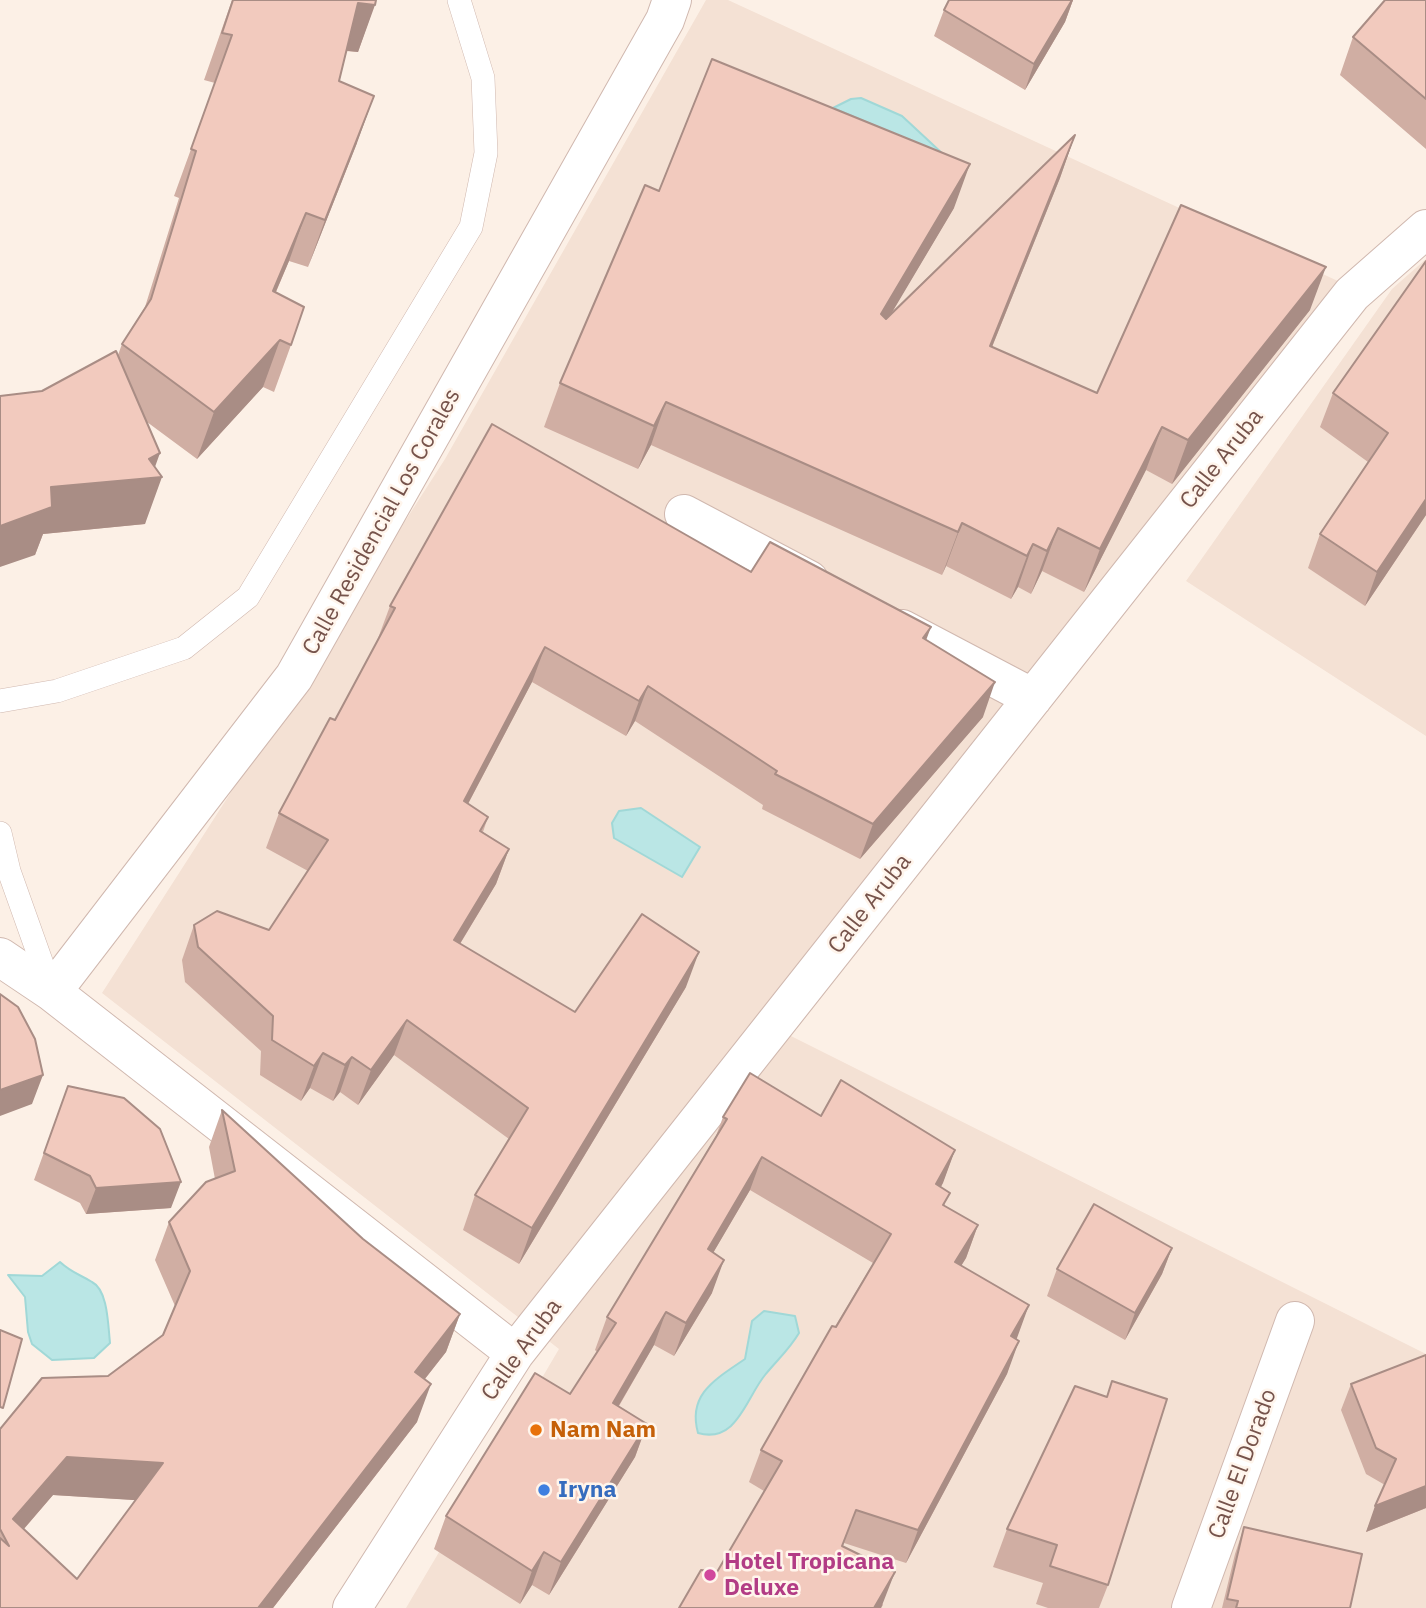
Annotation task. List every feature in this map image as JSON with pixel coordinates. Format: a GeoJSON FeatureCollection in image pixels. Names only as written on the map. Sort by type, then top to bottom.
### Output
{"type":"FeatureCollection","features":[{"type":"Feature","properties":{"kind":"street","name":"Calle Residencial Los Corales"},"geometry":{"type":"LineString","coordinates":[[52,992],[294,677],[669,10]]}},
{"type":"Feature","properties":{"kind":"street","name":"Calle Aruba"},"geometry":{"type":"LineString","coordinates":[[352,1608],[515,1353],[1352,295],[1426,229]]}},
{"type":"Feature","properties":{"kind":"street"},"geometry":{"type":"LineString","coordinates":[[684,514],[840,597]]}},
{"type":"Feature","properties":{"kind":"street"},"geometry":{"type":"LineString","coordinates":[[876,616],[1033,698]]}},
{"type":"Feature","properties":{"kind":"street"},"geometry":{"type":"LineString","coordinates":[[0,957],[52,992],[515,1353]]}},
{"type":"Feature","properties":{"kind":"street","name":"Calle El Dorado"},"geometry":{"type":"LineString","coordinates":[[1191,1608],[1295,1321]]}},
{"type":"Feature","properties":{"kind":"lane"},"geometry":{"type":"LineString","coordinates":[[0,701],[57,691],[184,648],[248,597],[471,227],[486,153],[483,78],[459,0]]}},
{"type":"Feature","properties":{"kind":"lane"},"geometry":{"type":"LineString","coordinates":[[0,833],[9,871],[52,992]]}},
{"type":"Feature","properties":{"kind":"shaded area"},"geometry":{"type":"Polygon","coordinates":[[[706,0],[728,0],[1340,282],[761,1021],[1426,1354],[1426,1608],[406,1608],[559,1349],[102,993],[445,459],[706,0]]]}},
{"type":"Feature","properties":{"kind":"shaded area"},"geometry":{"type":"Polygon","coordinates":[[[1426,259],[1426,736],[1186,581],[1392,289],[1426,259]]]}},
{"type":"Feature","properties":{"kind":"water"},"geometry":{"type":"Polygon","coordinates":[[[861,98],[902,116],[944,155],[833,108],[851,99],[861,98]]]}},
{"type":"Feature","properties":{"kind":"water"},"geometry":{"type":"Polygon","coordinates":[[[641,808],[700,847],[682,877],[614,838],[612,823],[619,811],[641,808]]]}},
{"type":"Feature","properties":{"kind":"water"},"geometry":{"type":"Polygon","coordinates":[[[60,1262],[97,1286],[104,1300],[110,1343],[94,1358],[52,1360],[32,1344],[28,1332],[25,1297],[8,1275],[42,1276],[60,1262]]]}},
{"type":"Feature","properties":{"kind":"water"},"geometry":{"type":"Polygon","coordinates":[[[764,1311],[795,1316],[799,1333],[765,1375],[731,1426],[711,1435],[698,1433],[696,1419],[700,1398],[714,1381],[745,1359],[752,1321],[764,1311]]]}},
{"type":"Feature","properties":{"kind":"building"},"geometry":{"type":"Polygon","coordinates":[[[233,0],[376,0],[375,5],[358,3],[339,81],[374,96],[325,220],[306,213],[273,291],[304,307],[291,345],[280,340],[214,412],[122,344],[151,299],[196,151],[191,149],[232,35],[222,33],[233,0]]]}},
{"type":"Feature","properties":{"kind":"building"},"geometry":{"type":"Polygon","coordinates":[[[949,0],[1072,0],[1034,64],[944,10],[949,0]]]}},
{"type":"Feature","properties":{"kind":"building"},"geometry":{"type":"Polygon","coordinates":[[[1385,0],[1426,0],[1426,99],[1353,37],[1385,0]]]}},
{"type":"Feature","properties":{"kind":"building"},"geometry":{"type":"Polygon","coordinates":[[[712,59],[970,164],[881,314],[886,319],[1075,135],[990,346],[1097,393],[1181,205],[1326,267],[1188,440],[1162,427],[1100,549],[1058,528],[1047,551],[1033,544],[1027,556],[962,523],[958,532],[666,402],[654,426],[560,383],[645,185],[659,191],[712,59]]]}},
{"type":"Feature","properties":{"kind":"building"},"geometry":{"type":"Polygon","coordinates":[[[1426,261],[1426,499],[1377,572],[1320,534],[1388,433],[1333,393],[1426,261]]]}},
{"type":"Feature","properties":{"kind":"building"},"geometry":{"type":"Polygon","coordinates":[[[116,351],[160,453],[149,459],[162,477],[51,487],[52,507],[0,526],[0,396],[42,391],[116,351]]]}},
{"type":"Feature","properties":{"kind":"building"},"geometry":{"type":"Polygon","coordinates":[[[492,424],[751,572],[770,542],[931,627],[923,638],[995,682],[873,824],[775,774],[777,771],[648,686],[639,701],[545,647],[464,801],[488,817],[480,831],[509,849],[454,940],[575,1012],[642,914],[699,952],[532,1228],[475,1195],[528,1108],[407,1020],[371,1070],[352,1057],[345,1065],[323,1053],[314,1066],[272,1040],[273,1016],[198,947],[194,925],[217,911],[269,930],[328,840],[279,813],[330,718],[335,720],[395,608],[390,606],[492,424]]]}},
{"type":"Feature","properties":{"kind":"building"},"geometry":{"type":"Polygon","coordinates":[[[0,994],[18,1007],[35,1039],[43,1075],[0,1090],[0,994]]]}},
{"type":"Feature","properties":{"kind":"building"},"geometry":{"type":"Polygon","coordinates":[[[750,1073],[821,1116],[841,1080],[955,1150],[936,1184],[950,1193],[943,1205],[978,1225],[955,1262],[1029,1305],[1011,1336],[1019,1341],[918,1530],[856,1510],[842,1546],[895,1572],[874,1608],[679,1608],[701,1570],[717,1572],[782,1461],[761,1450],[832,1326],[836,1327],[891,1234],[762,1157],[708,1249],[724,1260],[686,1323],[666,1312],[613,1403],[647,1424],[561,1562],[544,1552],[532,1571],[446,1516],[535,1373],[570,1394],[616,1323],[607,1317],[727,1119],[723,1117],[750,1073]]]}},
{"type":"Feature","properties":{"kind":"building"},"geometry":{"type":"Polygon","coordinates":[[[68,1086],[124,1098],[160,1129],[181,1182],[96,1188],[90,1176],[44,1153],[68,1086]]]}},
{"type":"Feature","properties":{"kind":"building"},"geometry":{"type":"Polygon","coordinates":[[[222,1110],[363,1239],[460,1314],[415,1372],[431,1384],[258,1608],[0,1608],[0,1538],[9,1546],[0,1529],[0,1429],[42,1378],[108,1376],[163,1335],[190,1271],[169,1222],[206,1182],[235,1171],[222,1110]],[[67,1457],[13,1519],[77,1579],[163,1463],[67,1457]]]}},
{"type":"Feature","properties":{"kind":"building"},"geometry":{"type":"Polygon","coordinates":[[[1094,1204],[1172,1248],[1135,1313],[1057,1269],[1094,1204]]]}},
{"type":"Feature","properties":{"kind":"building"},"geometry":{"type":"Polygon","coordinates":[[[0,1330],[22,1339],[3,1408],[0,1407],[0,1330]]]}},
{"type":"Feature","properties":{"kind":"building"},"geometry":{"type":"Polygon","coordinates":[[[1426,1355],[1426,1486],[1375,1506],[1396,1459],[1376,1448],[1351,1384],[1426,1355]]]}},
{"type":"Feature","properties":{"kind":"building"},"geometry":{"type":"Polygon","coordinates":[[[1112,1381],[1167,1399],[1108,1585],[1050,1566],[1057,1545],[1007,1529],[1075,1386],[1107,1397],[1112,1381]]]}},
{"type":"Feature","properties":{"kind":"building"},"geometry":{"type":"Polygon","coordinates":[[[1244,1527],[1362,1554],[1350,1608],[1236,1608],[1238,1601],[1227,1599],[1244,1527]]]}},
{"type":"Feature","properties":{"kind":"place","name":"Nam Nam"},"geometry":{"type":"Point","coordinates":[536,1430]}},
{"type":"Feature","properties":{"kind":"place","name":"Iryna"},"geometry":{"type":"Point","coordinates":[544,1490]}},
{"type":"Feature","properties":{"kind":"place","name":"Hotel Tropicana Deluxe"},"geometry":{"type":"Point","coordinates":[710,1575]}}]}
